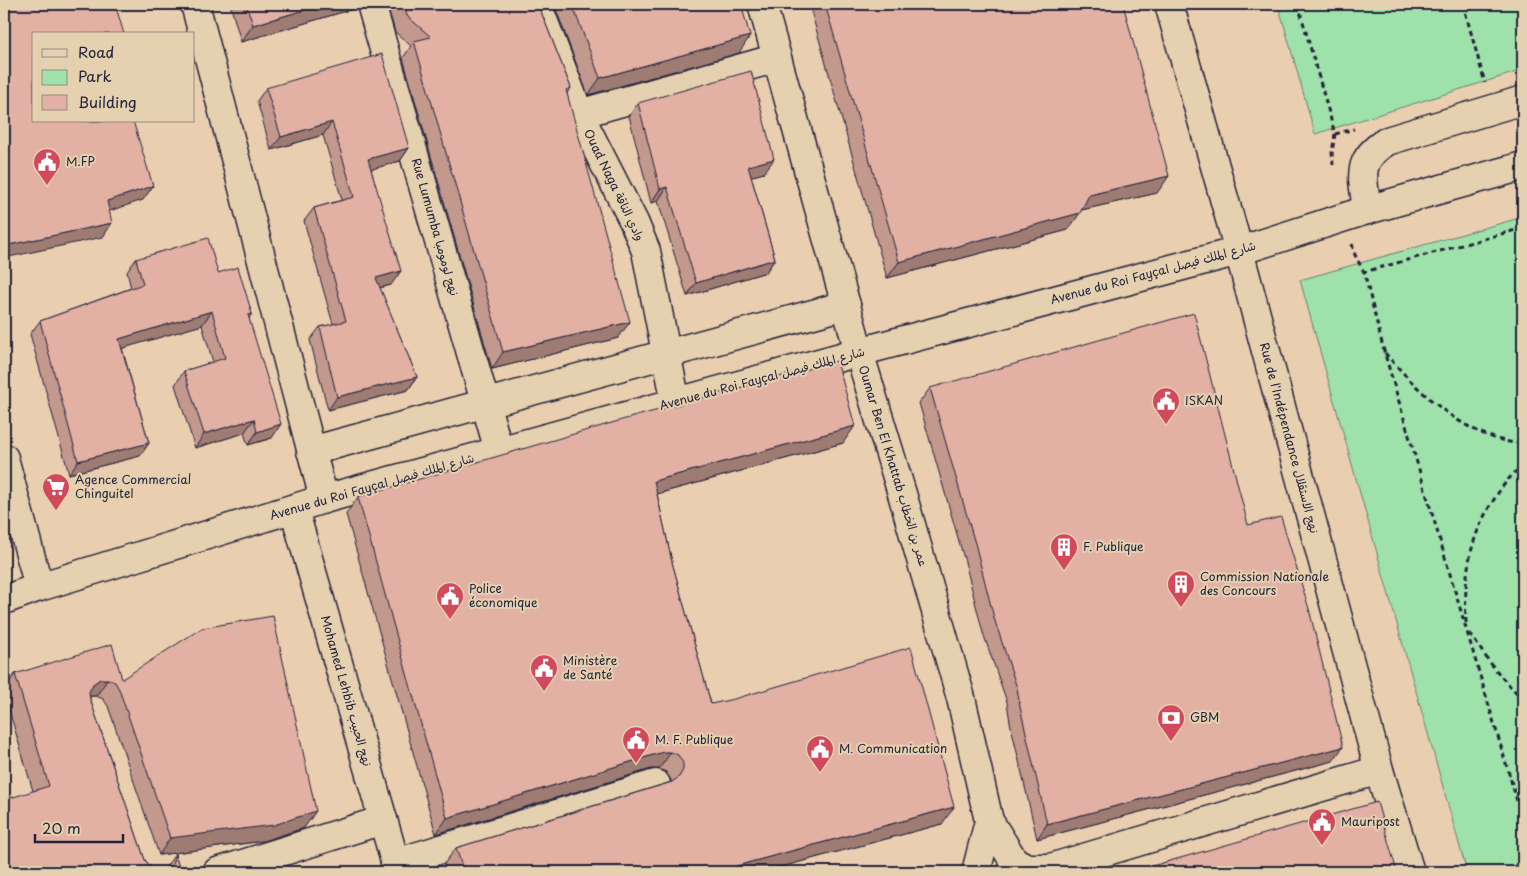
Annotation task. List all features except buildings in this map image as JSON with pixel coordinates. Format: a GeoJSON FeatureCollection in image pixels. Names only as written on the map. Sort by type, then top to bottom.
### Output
{"type":"FeatureCollection","features":[{"type":"Feature","properties":{"kind":"street"},"geometry":{"type":"LineString","coordinates":[[195,4],[324,499]]}},
{"type":"Feature","properties":{"kind":"street","name":"Rue Lumumba نهج لومومبا"},"geometry":{"type":"LineString","coordinates":[[371,4],[499,451]]}},
{"type":"Feature","properties":{"kind":"street","name":"Ouad Naga وادي الناقة"},"geometry":{"type":"LineString","coordinates":[[537,4],[579,114],[634,222],[646,251],[676,402]]}},
{"type":"Feature","properties":{"kind":"street","name":"Oumar Ben El Khattab عمر بن الخطاب"},"geometry":{"type":"LineString","coordinates":[[762,4],[858,352],[903,497],[961,698],[989,821],[976,872]]}},
{"type":"Feature","properties":{"kind":"street","name":"Rue de l'Indépendance نهج الاستقلال"},"geometry":{"type":"LineString","coordinates":[[1169,4],[1239,251],[1379,770],[1410,872]]}},
{"type":"Feature","properties":{"kind":"street"},"geometry":{"type":"LineString","coordinates":[[579,114],[777,58]]}},
{"type":"Feature","properties":{"kind":"street"},"geometry":{"type":"LineString","coordinates":[[1367,210],[1363,174],[1366,158],[1375,148],[1387,141],[1523,100]]}},
{"type":"Feature","properties":{"kind":"street","name":"Avenue du Roi Fayçal شارع الملك فيصل"},"geometry":{"type":"LineString","coordinates":[[4,600],[39,587],[324,499],[858,352],[1239,251],[1367,210],[1523,166]]}},
{"type":"Feature","properties":{"kind":"street"},"geometry":{"type":"LineString","coordinates":[[311,451],[666,356],[846,305]]}},
{"type":"Feature","properties":{"kind":"street"},"geometry":{"type":"LineString","coordinates":[[4,458],[39,587]]}},
{"type":"Feature","properties":{"kind":"street","name":"Mohamed Lehbib نهج الحبيب"},"geometry":{"type":"LineString","coordinates":[[294,509],[397,867]]}},
{"type":"Feature","properties":{"kind":"street"},"geometry":{"type":"LineString","coordinates":[[989,821],[1014,861],[1027,868],[1050,868],[1379,770]]}},
{"type":"Feature","properties":{"kind":"street"},"geometry":{"type":"LineString","coordinates":[[397,867],[656,784]]}},
{"type":"Feature","properties":{"kind":"street"},"geometry":{"type":"LineString","coordinates":[[217,872],[383,820]]}},
{"type":"Feature","properties":{"kind":"path"},"geometry":{"type":"LineString","coordinates":[[1298,4],[1335,134]]}},
{"type":"Feature","properties":{"kind":"path"},"geometry":{"type":"LineString","coordinates":[[1463,4],[1486,88]]}},
{"type":"Feature","properties":{"kind":"path"},"geometry":{"type":"LineString","coordinates":[[1523,228],[1364,272],[1384,351],[1523,821]]}},
{"type":"Feature","properties":{"kind":"path"},"geometry":{"type":"LineString","coordinates":[[1384,351],[1412,383],[1463,424],[1493,437],[1523,444]]}},
{"type":"Feature","properties":{"kind":"path"},"geometry":{"type":"LineString","coordinates":[[1523,466],[1515,471],[1494,498],[1481,519],[1471,548],[1465,590],[1466,628],[1487,661],[1523,699]]}},
{"type":"Feature","properties":{"kind":"green space"},"geometry":{"type":"Polygon","coordinates":[[[1278,4],[1523,4],[1523,70],[1315,134],[1278,4]]]}},
{"type":"Feature","properties":{"kind":"green space"},"geometry":{"type":"Polygon","coordinates":[[[1523,217],[1523,872],[1467,872],[1300,280],[1523,217]]]}},
{"type":"Feature","properties":{"kind":"place","name":"M.FP"},"geometry":{"type":"Point","coordinates":[47,186]}},
{"type":"Feature","properties":{"kind":"place","name":"ISKAN"},"geometry":{"type":"Point","coordinates":[1166,425]}},
{"type":"Feature","properties":{"kind":"place","name":"Agence Commercial Chinguitel"},"geometry":{"type":"Point","coordinates":[56,511]}},
{"type":"Feature","properties":{"kind":"place","name":"F. Publique"},"geometry":{"type":"Point","coordinates":[1064,571]}},
{"type":"Feature","properties":{"kind":"place","name":"Commission Nationale des Concours"},"geometry":{"type":"Point","coordinates":[1181,608]}},
{"type":"Feature","properties":{"kind":"place","name":"Police économique"},"geometry":{"type":"Point","coordinates":[450,620]}},
{"type":"Feature","properties":{"kind":"place","name":"Ministère de Santé"},"geometry":{"type":"Point","coordinates":[544,692]}},
{"type":"Feature","properties":{"kind":"place","name":"GBM"},"geometry":{"type":"Point","coordinates":[1171,742]}},
{"type":"Feature","properties":{"kind":"place","name":"M. F. Publique"},"geometry":{"type":"Point","coordinates":[636,764]}},
{"type":"Feature","properties":{"kind":"place","name":"M. Communication"},"geometry":{"type":"Point","coordinates":[820,773]}},
{"type":"Feature","properties":{"kind":"place","name":"Mauripost"},"geometry":{"type":"Point","coordinates":[1322,846]}}]}
